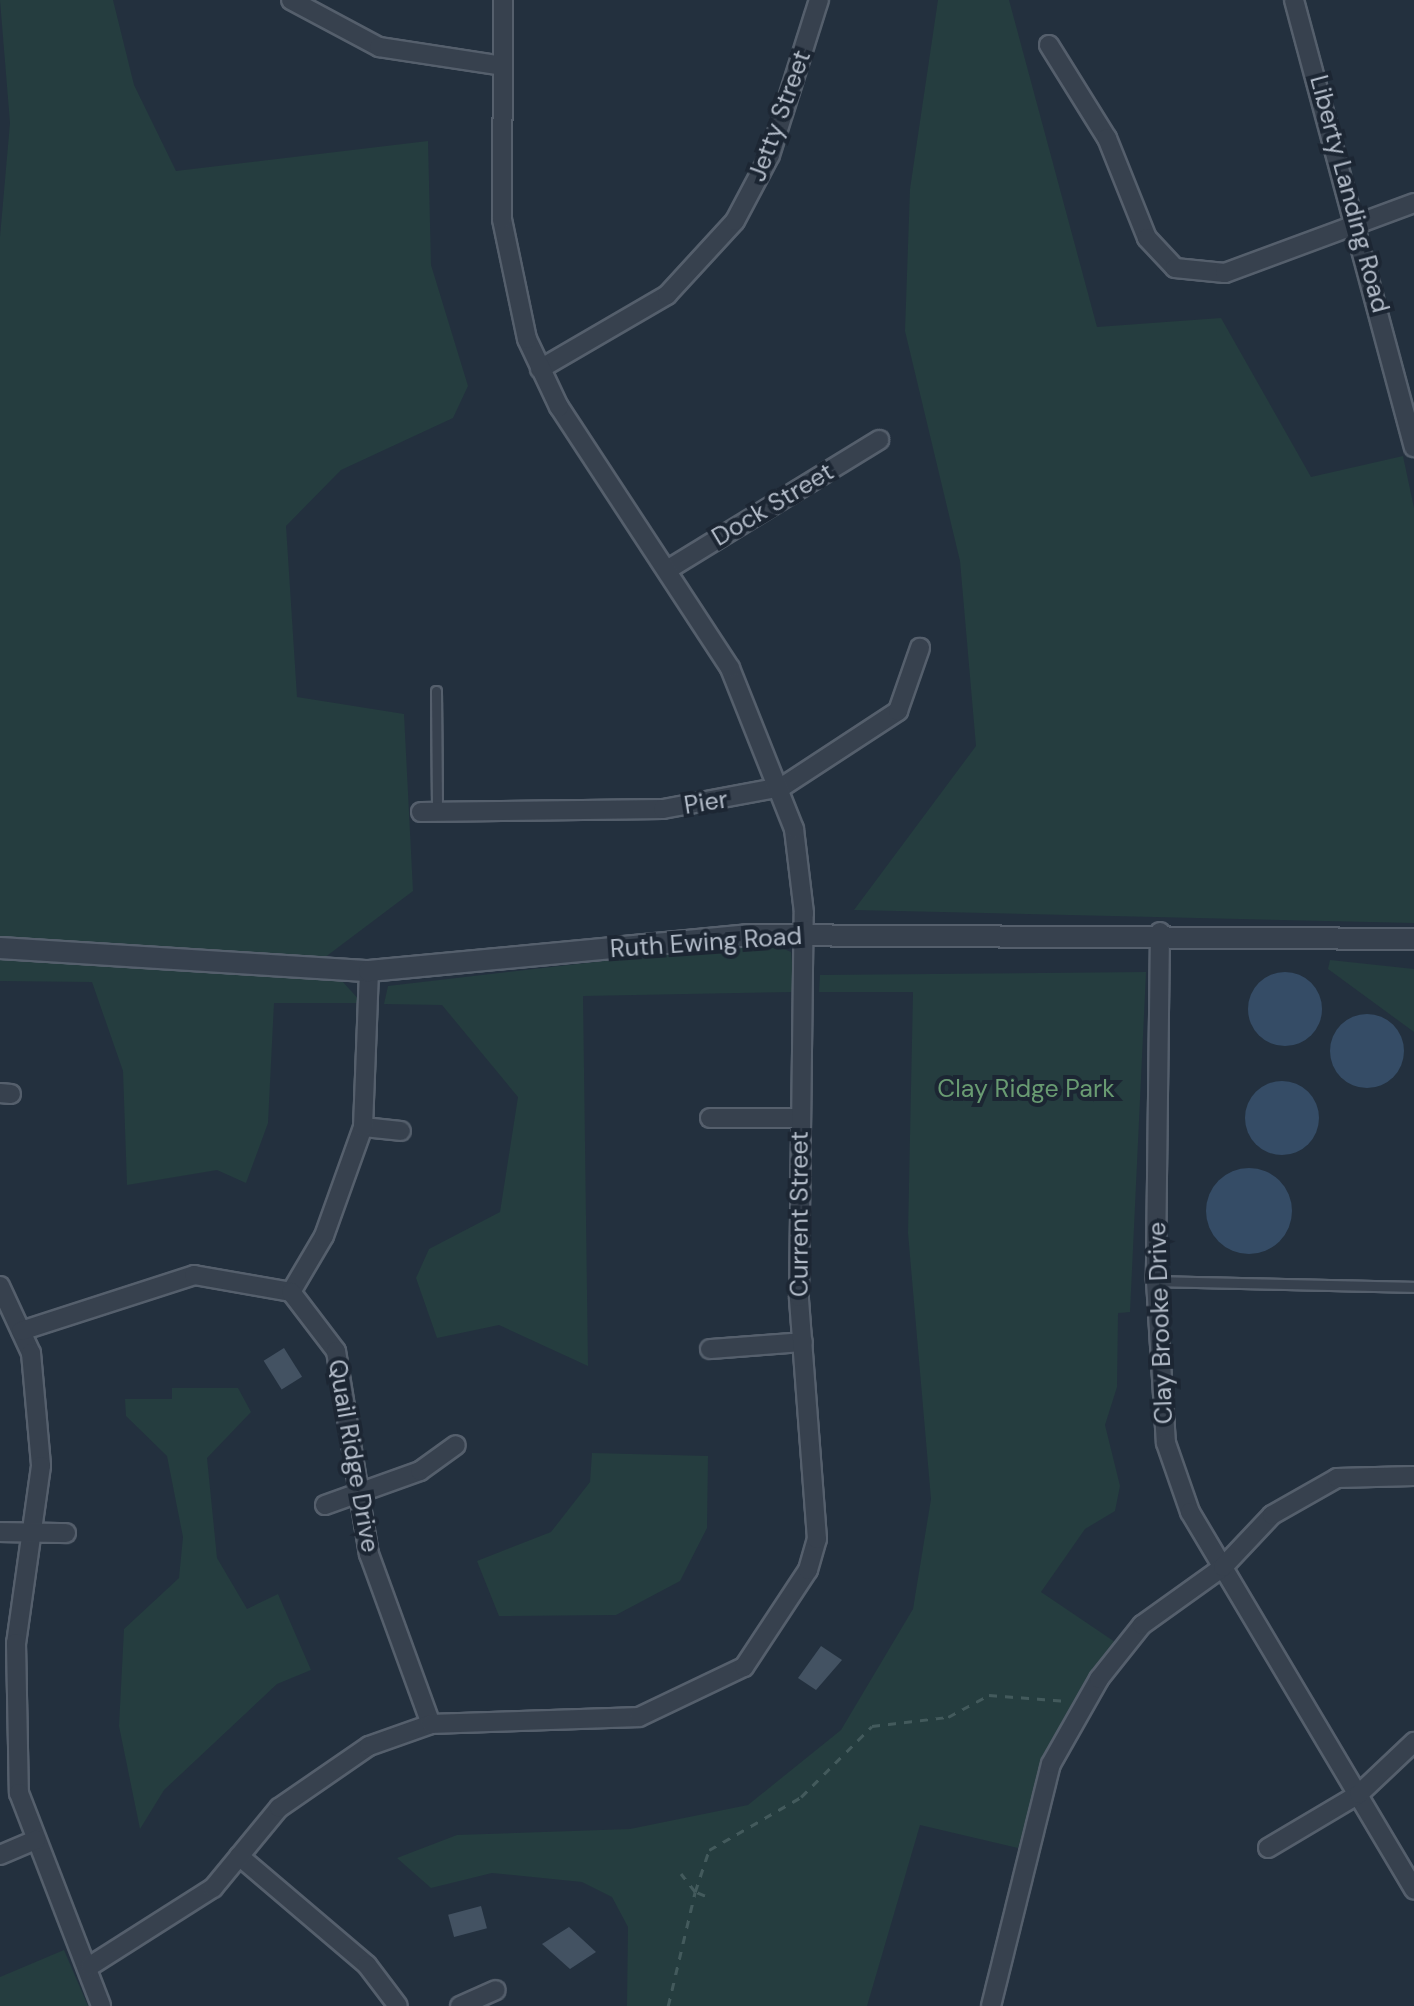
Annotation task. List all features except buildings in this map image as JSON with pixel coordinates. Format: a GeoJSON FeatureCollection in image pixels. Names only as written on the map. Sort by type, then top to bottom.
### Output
{"type":"FeatureCollection","features":[{"type":"Feature","properties":{"kind":"street"},"geometry":{"type":"LineString","coordinates":[[291,0],[379,47],[503,66]]}},
{"type":"Feature","properties":{"kind":"street","name":"Current Street"},"geometry":{"type":"LineString","coordinates":[[90,1966],[212,1888],[279,1808],[354,1756],[431,1724],[638,1718],[744,1667],[808,1570],[817,1539],[803,1342],[802,871],[782,787],[730,668],[540,369],[505,250],[503,0]]}},
{"type":"Feature","properties":{"kind":"street","name":"Jetty Street"},"geometry":{"type":"LineString","coordinates":[[540,369],[668,295],[712,251],[770,156],[819,0]]}},
{"type":"Feature","properties":{"kind":"street","name":"Liberty Landing Road"},"geometry":{"type":"LineString","coordinates":[[1294,0],[1359,224],[1413,434]]}},
{"type":"Feature","properties":{"kind":"street"},"geometry":{"type":"LineString","coordinates":[[1049,45],[1107,138],[1147,238],[1174,268],[1226,274],[1414,203]]}},
{"type":"Feature","properties":{"kind":"street","name":"Dock Street"},"geometry":{"type":"LineString","coordinates":[[667,570],[879,440]]}},
{"type":"Feature","properties":{"kind":"street","name":"Pier"},"geometry":{"type":"LineString","coordinates":[[429,812],[663,809],[782,787],[898,712],[920,648]]}},
{"type":"Feature","properties":{"kind":"street","name":"Ruth Ewing Road"},"geometry":{"type":"LineString","coordinates":[[0,948],[369,971],[804,934],[1160,932],[1414,940]]}},
{"type":"Feature","properties":{"kind":"street","name":"Clay Brooke Drive"},"geometry":{"type":"LineString","coordinates":[[1160,932],[1156,1281],[1166,1443],[1190,1512],[1414,1889]]}},
{"type":"Feature","properties":{"kind":"street"},"geometry":{"type":"LineString","coordinates":[[21,1332],[194,1274],[291,1292],[324,1236],[363,1127],[369,971]]}},
{"type":"Feature","properties":{"kind":"street"},"geometry":{"type":"LineString","coordinates":[[710,1118],[800,1118]]}},
{"type":"Feature","properties":{"kind":"street"},"geometry":{"type":"LineString","coordinates":[[363,1127],[401,1132]]}},
{"type":"Feature","properties":{"kind":"street"},"geometry":{"type":"LineString","coordinates":[[0,1286],[32,1353],[41,1466],[16,1643],[19,1793],[90,1966],[101,2006]]}},
{"type":"Feature","properties":{"kind":"street","name":"Quail Ridge Drive"},"geometry":{"type":"LineString","coordinates":[[291,1292],[336,1351],[369,1554],[431,1724]]}},
{"type":"Feature","properties":{"kind":"street"},"geometry":{"type":"LineString","coordinates":[[710,1349],[803,1342]]}},
{"type":"Feature","properties":{"kind":"street"},"geometry":{"type":"LineString","coordinates":[[325,1504],[360,1488],[420,1471],[456,1445]]}},
{"type":"Feature","properties":{"kind":"street"},"geometry":{"type":"LineString","coordinates":[[991,2006],[1051,1764],[1142,1625],[1222,1566],[1272,1515],[1338,1478],[1414,1476]]}},
{"type":"Feature","properties":{"kind":"street"},"geometry":{"type":"LineString","coordinates":[[0,1532],[31,1536],[66,1533]]}},
{"type":"Feature","properties":{"kind":"street"},"geometry":{"type":"LineString","coordinates":[[1268,1848],[1359,1794],[1414,1742]]}},
{"type":"Feature","properties":{"kind":"street"},"geometry":{"type":"LineString","coordinates":[[0,1855],[36,1840]]}},
{"type":"Feature","properties":{"kind":"street"},"geometry":{"type":"LineString","coordinates":[[240,1856],[367,1965],[398,2006]]}},
{"type":"Feature","properties":{"kind":"street"},"geometry":{"type":"LineString","coordinates":[[460,2006],[496,1990]]}},
{"type":"Feature","properties":{"kind":"lane"},"geometry":{"type":"LineString","coordinates":[[429,812],[436,692]]}},
{"type":"Feature","properties":{"kind":"lane"},"geometry":{"type":"LineString","coordinates":[[1156,1281],[1414,1287]]}},
{"type":"Feature","properties":{"kind":"path"},"geometry":{"type":"LineString","coordinates":[[668,2006],[709,1850],[800,1796],[872,1726],[948,1718],[989,1695],[1068,1702]]}},
{"type":"Feature","properties":{"kind":"path"},"geometry":{"type":"LineString","coordinates":[[681,1874],[695,1892],[706,1896]]}},
{"type":"Feature","properties":{"kind":"green space"},"geometry":{"type":"Polygon","coordinates":[[[0,0],[113,0],[134,85],[176,171],[428,141],[431,265],[468,386],[453,418],[341,470],[286,526],[297,697],[404,714],[413,891],[324,958],[0,941],[0,237],[10,123],[0,0]]]}},
{"type":"Feature","properties":{"kind":"green space"},"geometry":{"type":"Polygon","coordinates":[[[938,0],[1009,0],[1097,327],[1221,318],[1311,477],[1403,456],[1414,508],[1414,923],[854,910],[976,746],[960,561],[905,331],[910,189],[938,0]]]}},
{"type":"Feature","properties":{"kind":"green space"},"geometry":{"type":"Polygon","coordinates":[[[768,942],[791,952],[795,992],[583,996],[588,1366],[499,1325],[437,1338],[416,1278],[429,1249],[500,1212],[518,1097],[442,1005],[384,1004],[388,986],[768,942]]]}},
{"type":"Feature","properties":{"kind":"green space"},"geometry":{"type":"Polygon","coordinates":[[[0,959],[342,981],[362,1003],[274,1003],[268,1123],[246,1183],[217,1170],[127,1185],[123,1071],[92,982],[0,981],[0,959]]]}},
{"type":"Feature","properties":{"kind":"green space"},"geometry":{"type":"Polygon","coordinates":[[[1330,960],[1414,969],[1414,1032],[1328,969],[1330,960]]]}},
{"type":"Feature","properties":{"kind":"green space","name":"Clay Ridge Park"},"geometry":{"type":"Polygon","coordinates":[[[1146,972],[1130,1312],[1118,1313],[1117,1387],[1105,1425],[1120,1486],[1115,1511],[1085,1529],[1041,1592],[1115,1642],[1046,1757],[1018,1848],[920,1825],[867,2006],[627,2006],[628,1927],[612,1897],[582,1882],[492,1873],[431,1888],[397,1858],[457,1835],[630,1829],[748,1805],[841,1730],[913,1609],[931,1499],[908,1233],[913,992],[819,992],[820,975],[1146,972]]]}},
{"type":"Feature","properties":{"kind":"green space"},"geometry":{"type":"Polygon","coordinates":[[[172,1388],[238,1388],[251,1412],[207,1458],[217,1558],[247,1609],[278,1594],[311,1670],[277,1684],[164,1790],[140,1829],[119,1726],[124,1629],[179,1578],[183,1537],[167,1456],[126,1416],[125,1399],[172,1399],[172,1388]]]}},
{"type":"Feature","properties":{"kind":"green space"},"geometry":{"type":"Polygon","coordinates":[[[592,1453],[708,1456],[707,1528],[680,1581],[616,1615],[499,1616],[477,1561],[551,1532],[590,1482],[592,1453]]]}},
{"type":"Feature","properties":{"kind":"green space"},"geometry":{"type":"Polygon","coordinates":[[[64,1950],[88,2006],[0,2006],[0,1977],[64,1950]]]}},
{"type":"Feature","properties":{"kind":"water"},"geometry":{"type":"Polygon","coordinates":[[[1285,972],[1311,983],[1322,1009],[1311,1035],[1285,1046],[1259,1035],[1248,1009],[1259,983],[1285,972]]]}},
{"type":"Feature","properties":{"kind":"water"},"geometry":{"type":"Polygon","coordinates":[[[1367,1014],[1393,1025],[1404,1051],[1393,1077],[1367,1088],[1341,1077],[1330,1051],[1341,1025],[1367,1014]]]}},
{"type":"Feature","properties":{"kind":"water"},"geometry":{"type":"Polygon","coordinates":[[[1282,1081],[1308,1092],[1319,1118],[1308,1144],[1282,1155],[1256,1144],[1245,1118],[1256,1092],[1282,1081]]]}},
{"type":"Feature","properties":{"kind":"water"},"geometry":{"type":"Polygon","coordinates":[[[1249,1168],[1279,1181],[1292,1211],[1279,1241],[1249,1254],[1219,1241],[1206,1211],[1219,1181],[1249,1168]]]}}]}
